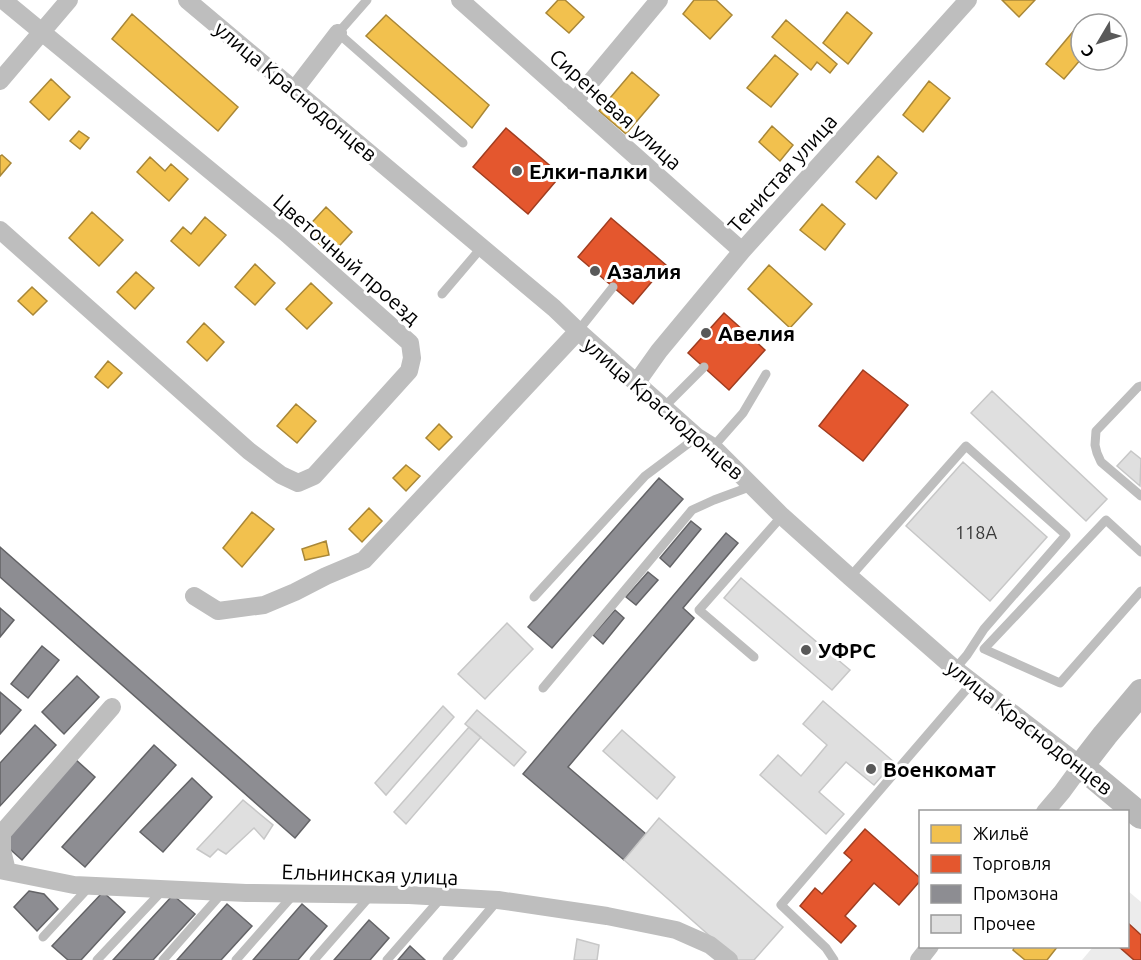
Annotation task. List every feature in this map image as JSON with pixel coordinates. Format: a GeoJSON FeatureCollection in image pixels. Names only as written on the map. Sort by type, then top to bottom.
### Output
{"type":"FeatureCollection","features":[{"type":"Feature","properties":{"kind":"main road"},"geometry":{"type":"LineString","coordinates":[[1081,766],[1141,692]]}},
{"type":"Feature","properties":{"kind":"main road","name":"улица Краснодонцев"},"geometry":{"type":"LineString","coordinates":[[1081,766],[1141,816]]}},
{"type":"Feature","properties":{"kind":"street","name":"Цветочный проезд"},"geometry":{"type":"LineString","coordinates":[[0,230],[249,451],[281,475],[298,483],[314,476],[409,371],[412,358],[410,343],[286,233],[3,0]]}},
{"type":"Feature","properties":{"kind":"street"},"geometry":{"type":"LineString","coordinates":[[0,81],[69,0]]}},
{"type":"Feature","properties":{"kind":"street","name":"улица Краснодонцев"},"geometry":{"type":"LineString","coordinates":[[187,0],[554,308],[697,437],[712,447],[782,516],[849,577],[955,669],[1081,766]]}},
{"type":"Feature","properties":{"kind":"street","name":"Сиреневая улица"},"geometry":{"type":"LineString","coordinates":[[460,0],[742,251]]}},
{"type":"Feature","properties":{"kind":"street"},"geometry":{"type":"LineString","coordinates":[[574,102],[659,0]]}},
{"type":"Feature","properties":{"kind":"street","name":"Тенистая улица"},"geometry":{"type":"LineString","coordinates":[[637,382],[659,351],[692,320],[742,251],[968,0]]}},
{"type":"Feature","properties":{"kind":"street"},"geometry":{"type":"LineString","coordinates":[[295,89],[338,33]]}},
{"type":"Feature","properties":{"kind":"street"},"geometry":{"type":"LineString","coordinates":[[194,596],[218,611],[264,605],[363,560],[578,331]]}},
{"type":"Feature","properties":{"kind":"street"},"geometry":{"type":"LineString","coordinates":[[4,870],[2,833],[112,707]]}},
{"type":"Feature","properties":{"kind":"street"},"geometry":{"type":"LineString","coordinates":[[1047,810],[1081,766]]}},
{"type":"Feature","properties":{"kind":"street","name":"Ельнинская улица"},"geometry":{"type":"LineString","coordinates":[[4,870],[74,885],[223,892],[409,895],[498,900],[608,914],[676,930],[710,945],[729,960]]}},
{"type":"Feature","properties":{"kind":"street"},"geometry":{"type":"LineString","coordinates":[[919,960],[928,948]]}},
{"type":"Feature","properties":{"kind":"lane"},"geometry":{"type":"LineString","coordinates":[[367,0],[338,33],[464,143]]}},
{"type":"Feature","properties":{"kind":"lane"},"geometry":{"type":"LineString","coordinates":[[442,294],[482,248]]}},
{"type":"Feature","properties":{"kind":"lane"},"geometry":{"type":"LineString","coordinates":[[578,331],[613,287]]}},
{"type":"Feature","properties":{"kind":"lane"},"geometry":{"type":"LineString","coordinates":[[664,407],[704,367]]}},
{"type":"Feature","properties":{"kind":"lane"},"geometry":{"type":"LineString","coordinates":[[712,447],[743,413],[766,374]]}},
{"type":"Feature","properties":{"kind":"lane"},"geometry":{"type":"LineString","coordinates":[[1141,386],[1096,431],[1095,445],[1101,462],[1141,496]]}},
{"type":"Feature","properties":{"kind":"lane"},"geometry":{"type":"LineString","coordinates":[[534,597],[645,476],[697,437]]}},
{"type":"Feature","properties":{"kind":"lane"},"geometry":{"type":"LineString","coordinates":[[849,577],[966,446],[1066,535],[984,629],[955,669]]}},
{"type":"Feature","properties":{"kind":"lane"},"geometry":{"type":"LineString","coordinates":[[543,688],[692,510],[752,486]]}},
{"type":"Feature","properties":{"kind":"lane"},"geometry":{"type":"LineString","coordinates":[[754,657],[699,610],[782,516]]}},
{"type":"Feature","properties":{"kind":"lane"},"geometry":{"type":"LineString","coordinates":[[1141,552],[1106,520],[984,649],[1060,682],[1141,591]]}},
{"type":"Feature","properties":{"kind":"lane"},"geometry":{"type":"LineString","coordinates":[[834,960],[826,948],[781,905],[972,683]]}},
{"type":"Feature","properties":{"kind":"lane"},"geometry":{"type":"LineString","coordinates":[[43,937],[90,885]]}},
{"type":"Feature","properties":{"kind":"lane"},"geometry":{"type":"LineString","coordinates":[[97,960],[164,889]]}},
{"type":"Feature","properties":{"kind":"lane"},"geometry":{"type":"LineString","coordinates":[[163,960],[223,892]]}},
{"type":"Feature","properties":{"kind":"lane"},"geometry":{"type":"LineString","coordinates":[[236,960],[294,894]]}},
{"type":"Feature","properties":{"kind":"lane"},"geometry":{"type":"LineString","coordinates":[[314,960],[371,895]]}},
{"type":"Feature","properties":{"kind":"lane"},"geometry":{"type":"LineString","coordinates":[[387,960],[442,897]]}},
{"type":"Feature","properties":{"kind":"lane"},"geometry":{"type":"LineString","coordinates":[[447,960],[498,900]]}},
{"type":"Feature","properties":{"kind":"shaded area"},"geometry":{"type":"Polygon","coordinates":[[[1129,892],[1141,902],[1141,960],[1082,960],[1092,948],[1129,948],[1129,892]]]}},
{"type":"Feature","properties":{"kind":"building: Жильё"},"geometry":{"type":"Polygon","coordinates":[[[558,0],[565,0],[584,17],[569,33],[546,13],[558,0]]]}},
{"type":"Feature","properties":{"kind":"building: Жильё"},"geometry":{"type":"Polygon","coordinates":[[[694,0],[716,0],[732,15],[710,39],[683,14],[694,0]]]}},
{"type":"Feature","properties":{"kind":"building: Жильё"},"geometry":{"type":"Polygon","coordinates":[[[1002,0],[1035,0],[1019,17],[1002,0]]]}},
{"type":"Feature","properties":{"kind":"building: Жильё"},"geometry":{"type":"Polygon","coordinates":[[[847,12],[872,33],[848,64],[823,43],[847,12]]]}},
{"type":"Feature","properties":{"kind":"building: Жильё"},"geometry":{"type":"Polygon","coordinates":[[[132,14],[238,107],[218,131],[112,39],[132,14]]]}},
{"type":"Feature","properties":{"kind":"building: Жильё"},"geometry":{"type":"Polygon","coordinates":[[[386,15],[489,105],[472,128],[366,36],[386,15]]]}},
{"type":"Feature","properties":{"kind":"building: Жильё"},"geometry":{"type":"Polygon","coordinates":[[[786,20],[837,64],[830,73],[817,62],[811,70],[772,37],[786,20]]]}},
{"type":"Feature","properties":{"kind":"building: Жильё"},"geometry":{"type":"Polygon","coordinates":[[[1069,36],[1070,72],[1064,79],[1046,64],[1069,36]]]}},
{"type":"Feature","properties":{"kind":"building: Жильё"},"geometry":{"type":"Polygon","coordinates":[[[775,55],[798,74],[771,107],[747,88],[775,55]]]}},
{"type":"Feature","properties":{"kind":"building: Жильё"},"geometry":{"type":"Polygon","coordinates":[[[632,72],[659,95],[626,134],[599,111],[632,72]]]}},
{"type":"Feature","properties":{"kind":"building: Жильё"},"geometry":{"type":"Polygon","coordinates":[[[51,79],[70,97],[49,120],[30,102],[51,79]]]}},
{"type":"Feature","properties":{"kind":"building: Жильё"},"geometry":{"type":"Polygon","coordinates":[[[929,81],[950,98],[923,132],[903,115],[929,81]]]}},
{"type":"Feature","properties":{"kind":"building: Жильё"},"geometry":{"type":"Polygon","coordinates":[[[772,126],[793,145],[780,161],[759,142],[772,126]]]}},
{"type":"Feature","properties":{"kind":"building: Жильё"},"geometry":{"type":"Polygon","coordinates":[[[79,131],[89,138],[80,149],[70,141],[79,131]]]}},
{"type":"Feature","properties":{"kind":"building: Жильё"},"geometry":{"type":"Polygon","coordinates":[[[2,155],[11,163],[0,176],[0,156],[2,155]]]}},
{"type":"Feature","properties":{"kind":"building: Жильё"},"geometry":{"type":"Polygon","coordinates":[[[878,156],[897,173],[876,199],[856,182],[878,156]]]}},
{"type":"Feature","properties":{"kind":"building: Жильё"},"geometry":{"type":"Polygon","coordinates":[[[150,157],[165,171],[171,164],[188,179],[169,201],[137,172],[150,157]]]}},
{"type":"Feature","properties":{"kind":"building: Жильё"},"geometry":{"type":"Polygon","coordinates":[[[822,204],[845,224],[825,250],[800,230],[822,204]]]}},
{"type":"Feature","properties":{"kind":"building: Жильё"},"geometry":{"type":"Polygon","coordinates":[[[326,207],[352,232],[331,255],[305,230],[326,207]]]}},
{"type":"Feature","properties":{"kind":"building: Жильё"},"geometry":{"type":"Polygon","coordinates":[[[92,212],[123,240],[99,266],[69,238],[92,212]]]}},
{"type":"Feature","properties":{"kind":"building: Жильё"},"geometry":{"type":"Polygon","coordinates":[[[205,217],[226,235],[199,266],[171,241],[183,227],[191,234],[205,217]]]}},
{"type":"Feature","properties":{"kind":"building: Жильё"},"geometry":{"type":"Polygon","coordinates":[[[255,264],[275,283],[255,305],[235,287],[255,264]]]}},
{"type":"Feature","properties":{"kind":"building: Жильё"},"geometry":{"type":"Polygon","coordinates":[[[769,265],[812,304],[790,328],[748,289],[769,265]]]}},
{"type":"Feature","properties":{"kind":"building: Жильё"},"geometry":{"type":"Polygon","coordinates":[[[136,272],[154,288],[135,309],[117,292],[136,272]]]}},
{"type":"Feature","properties":{"kind":"building: Жильё"},"geometry":{"type":"Polygon","coordinates":[[[311,283],[332,303],[307,329],[286,309],[311,283]]]}},
{"type":"Feature","properties":{"kind":"building: Жильё"},"geometry":{"type":"Polygon","coordinates":[[[32,287],[47,301],[33,315],[18,301],[32,287]]]}},
{"type":"Feature","properties":{"kind":"building: Жильё"},"geometry":{"type":"Polygon","coordinates":[[[204,323],[224,342],[207,361],[187,342],[204,323]]]}},
{"type":"Feature","properties":{"kind":"building: Жильё"},"geometry":{"type":"Polygon","coordinates":[[[108,361],[122,373],[108,388],[95,377],[108,361]]]}},
{"type":"Feature","properties":{"kind":"building: Жильё"},"geometry":{"type":"Polygon","coordinates":[[[296,404],[316,421],[297,443],[277,426],[296,404]]]}},
{"type":"Feature","properties":{"kind":"building: Жильё"},"geometry":{"type":"Polygon","coordinates":[[[439,424],[452,437],[439,450],[426,438],[439,424]]]}},
{"type":"Feature","properties":{"kind":"building: Жильё"},"geometry":{"type":"Polygon","coordinates":[[[406,465],[420,476],[406,491],[393,478],[406,465]]]}},
{"type":"Feature","properties":{"kind":"building: Жильё"},"geometry":{"type":"Polygon","coordinates":[[[369,508],[382,521],[362,542],[349,529],[369,508]]]}},
{"type":"Feature","properties":{"kind":"building: Жильё"},"geometry":{"type":"Polygon","coordinates":[[[252,512],[274,529],[242,567],[223,548],[252,512]]]}},
{"type":"Feature","properties":{"kind":"building: Жильё"},"geometry":{"type":"Polygon","coordinates":[[[326,541],[329,555],[305,560],[302,549],[326,541]]]}},
{"type":"Feature","properties":{"kind":"building: Жильё"},"geometry":{"type":"Polygon","coordinates":[[[1014,948],[1056,948],[1047,960],[1025,960],[1013,950],[1014,948]]]}},
{"type":"Feature","properties":{"kind":"building: Торговля","name":"Елки-палки"},"geometry":{"type":"Polygon","coordinates":[[[506,128],[561,175],[528,214],[473,167],[506,128]]]}},
{"type":"Feature","properties":{"kind":"building: Торговля"},"geometry":{"type":"Polygon","coordinates":[[[611,218],[666,265],[633,304],[578,257],[611,218]]]}},
{"type":"Feature","properties":{"kind":"building: Торговля"},"geometry":{"type":"Polygon","coordinates":[[[724,313],[765,350],[729,390],[688,353],[724,313]]]}},
{"type":"Feature","properties":{"kind":"building: Торговля"},"geometry":{"type":"Polygon","coordinates":[[[863,370],[908,405],[863,461],[819,426],[863,370]]]}},
{"type":"Feature","properties":{"kind":"building: Торговля"},"geometry":{"type":"Polygon","coordinates":[[[865,829],[919,877],[919,882],[899,905],[874,883],[845,916],[856,926],[841,943],[800,906],[815,888],[822,894],[852,860],[844,853],[865,829]]]}},
{"type":"Feature","properties":{"kind":"building: Торговля"},"geometry":{"type":"Polygon","coordinates":[[[1129,924],[1141,935],[1141,960],[1134,960],[1120,948],[1129,948],[1129,924]]]}},
{"type":"Feature","properties":{"kind":"building: Промзона"},"geometry":{"type":"Polygon","coordinates":[[[659,478],[683,499],[552,648],[528,627],[659,478]]]}},
{"type":"Feature","properties":{"kind":"building: Промзона"},"geometry":{"type":"Polygon","coordinates":[[[691,521],[701,529],[670,567],[660,558],[691,521]]]}},
{"type":"Feature","properties":{"kind":"building: Промзона"},"geometry":{"type":"Polygon","coordinates":[[[726,533],[738,543],[683,608],[694,618],[568,767],[646,834],[624,860],[523,774],[726,533]]]}},
{"type":"Feature","properties":{"kind":"building: Промзона"},"geometry":{"type":"Polygon","coordinates":[[[0,547],[310,820],[295,838],[0,577],[0,547]]]}},
{"type":"Feature","properties":{"kind":"building: Промзона"},"geometry":{"type":"Polygon","coordinates":[[[648,572],[658,580],[636,605],[626,597],[648,572]]]}},
{"type":"Feature","properties":{"kind":"building: Промзона"},"geometry":{"type":"Polygon","coordinates":[[[0,608],[14,620],[0,637],[0,608]]]}},
{"type":"Feature","properties":{"kind":"building: Промзона"},"geometry":{"type":"Polygon","coordinates":[[[615,610],[624,618],[603,644],[593,635],[615,610]]]}},
{"type":"Feature","properties":{"kind":"building: Промзона"},"geometry":{"type":"Polygon","coordinates":[[[42,646],[59,660],[28,698],[11,684],[42,646]]]}},
{"type":"Feature","properties":{"kind":"building: Промзона"},"geometry":{"type":"Polygon","coordinates":[[[77,676],[99,697],[64,734],[42,712],[77,676]]]}},
{"type":"Feature","properties":{"kind":"building: Промзона"},"geometry":{"type":"Polygon","coordinates":[[[0,692],[21,710],[0,734],[0,692]]]}},
{"type":"Feature","properties":{"kind":"building: Промзона"},"geometry":{"type":"Polygon","coordinates":[[[35,725],[56,745],[0,806],[0,763],[35,725]]]}},
{"type":"Feature","properties":{"kind":"building: Промзона"},"geometry":{"type":"Polygon","coordinates":[[[154,745],[176,765],[85,867],[62,847],[154,745]]]}},
{"type":"Feature","properties":{"kind":"building: Промзона"},"geometry":{"type":"Polygon","coordinates":[[[75,759],[95,777],[22,860],[2,842],[75,759]]]}},
{"type":"Feature","properties":{"kind":"building: Промзона"},"geometry":{"type":"Polygon","coordinates":[[[192,778],[212,797],[163,852],[140,832],[192,778]]]}},
{"type":"Feature","properties":{"kind":"building: Промзона"},"geometry":{"type":"Polygon","coordinates":[[[29,891],[44,894],[58,909],[37,931],[14,907],[29,891]]]}},
{"type":"Feature","properties":{"kind":"building: Промзона"},"geometry":{"type":"Polygon","coordinates":[[[103,892],[125,912],[81,960],[68,960],[52,946],[103,892]]]}},
{"type":"Feature","properties":{"kind":"building: Промзона"},"geometry":{"type":"Polygon","coordinates":[[[173,895],[195,914],[153,960],[113,960],[173,895]]]}},
{"type":"Feature","properties":{"kind":"building: Промзона"},"geometry":{"type":"Polygon","coordinates":[[[227,904],[252,926],[221,960],[177,960],[227,904]]]}},
{"type":"Feature","properties":{"kind":"building: Промзона"},"geometry":{"type":"Polygon","coordinates":[[[302,904],[327,926],[298,960],[253,960],[302,904]]]}},
{"type":"Feature","properties":{"kind":"building: Промзона"},"geometry":{"type":"Polygon","coordinates":[[[369,920],[389,938],[370,960],[334,960],[369,920]]]}},
{"type":"Feature","properties":{"kind":"building: Промзона"},"geometry":{"type":"Polygon","coordinates":[[[410,946],[425,960],[398,960],[410,946]]]}},
{"type":"Feature","properties":{"kind":"building: Прочее"},"geometry":{"type":"Polygon","coordinates":[[[992,391],[1107,499],[1086,521],[971,413],[992,391]]]}},
{"type":"Feature","properties":{"kind":"building: Прочее"},"geometry":{"type":"Polygon","coordinates":[[[1131,451],[1141,459],[1140,486],[1117,466],[1131,451]]]}},
{"type":"Feature","properties":{"kind":"building: Прочее"},"geometry":{"type":"Polygon","coordinates":[[[963,462],[1047,537],[990,601],[906,526],[963,462]]]}},
{"type":"Feature","properties":{"kind":"building: Прочее","name":"УФРС"},"geometry":{"type":"Polygon","coordinates":[[[741,578],[850,670],[832,690],[724,598],[741,578]]]}},
{"type":"Feature","properties":{"kind":"building: Прочее"},"geometry":{"type":"Polygon","coordinates":[[[507,623],[533,649],[485,699],[458,674],[507,623]]]}},
{"type":"Feature","properties":{"kind":"building: Прочее","name":"Военкомат"},"geometry":{"type":"Polygon","coordinates":[[[823,701],[894,762],[874,785],[846,762],[819,792],[844,814],[826,834],[760,775],[778,755],[801,776],[827,745],[803,724],[823,701]]]}},
{"type":"Feature","properties":{"kind":"building: Прочее"},"geometry":{"type":"Polygon","coordinates":[[[443,706],[454,717],[386,795],[375,783],[443,706]]]}},
{"type":"Feature","properties":{"kind":"building: Прочее"},"geometry":{"type":"Polygon","coordinates":[[[477,710],[526,752],[514,766],[465,724],[477,710]]]}},
{"type":"Feature","properties":{"kind":"building: Прочее"},"geometry":{"type":"Polygon","coordinates":[[[469,727],[481,737],[406,824],[394,812],[469,727]]]}},
{"type":"Feature","properties":{"kind":"building: Прочее"},"geometry":{"type":"Polygon","coordinates":[[[622,730],[675,777],[657,799],[603,751],[622,730]]]}},
{"type":"Feature","properties":{"kind":"building: Прочее"},"geometry":{"type":"Polygon","coordinates":[[[243,800],[273,825],[264,839],[254,828],[226,854],[218,849],[210,857],[197,849],[243,800]]]}},
{"type":"Feature","properties":{"kind":"building: Прочее"},"geometry":{"type":"Polygon","coordinates":[[[659,818],[783,927],[754,960],[737,960],[624,860],[659,818]]]}},
{"type":"Feature","properties":{"kind":"building: Прочее"},"geometry":{"type":"Polygon","coordinates":[[[577,939],[599,945],[597,960],[574,960],[577,939]]]}},
{"type":"Feature","properties":{"kind":"place","name":"Елки-палки"},"geometry":{"type":"Point","coordinates":[517,171]}},
{"type":"Feature","properties":{"kind":"place","name":"Азалия"},"geometry":{"type":"Point","coordinates":[595,271]}},
{"type":"Feature","properties":{"kind":"place","name":"Авелия"},"geometry":{"type":"Point","coordinates":[706,333]}},
{"type":"Feature","properties":{"kind":"place","name":"УФРС"},"geometry":{"type":"Point","coordinates":[806,650]}},
{"type":"Feature","properties":{"kind":"place","name":"Военкомат"},"geometry":{"type":"Point","coordinates":[871,769]}}]}
